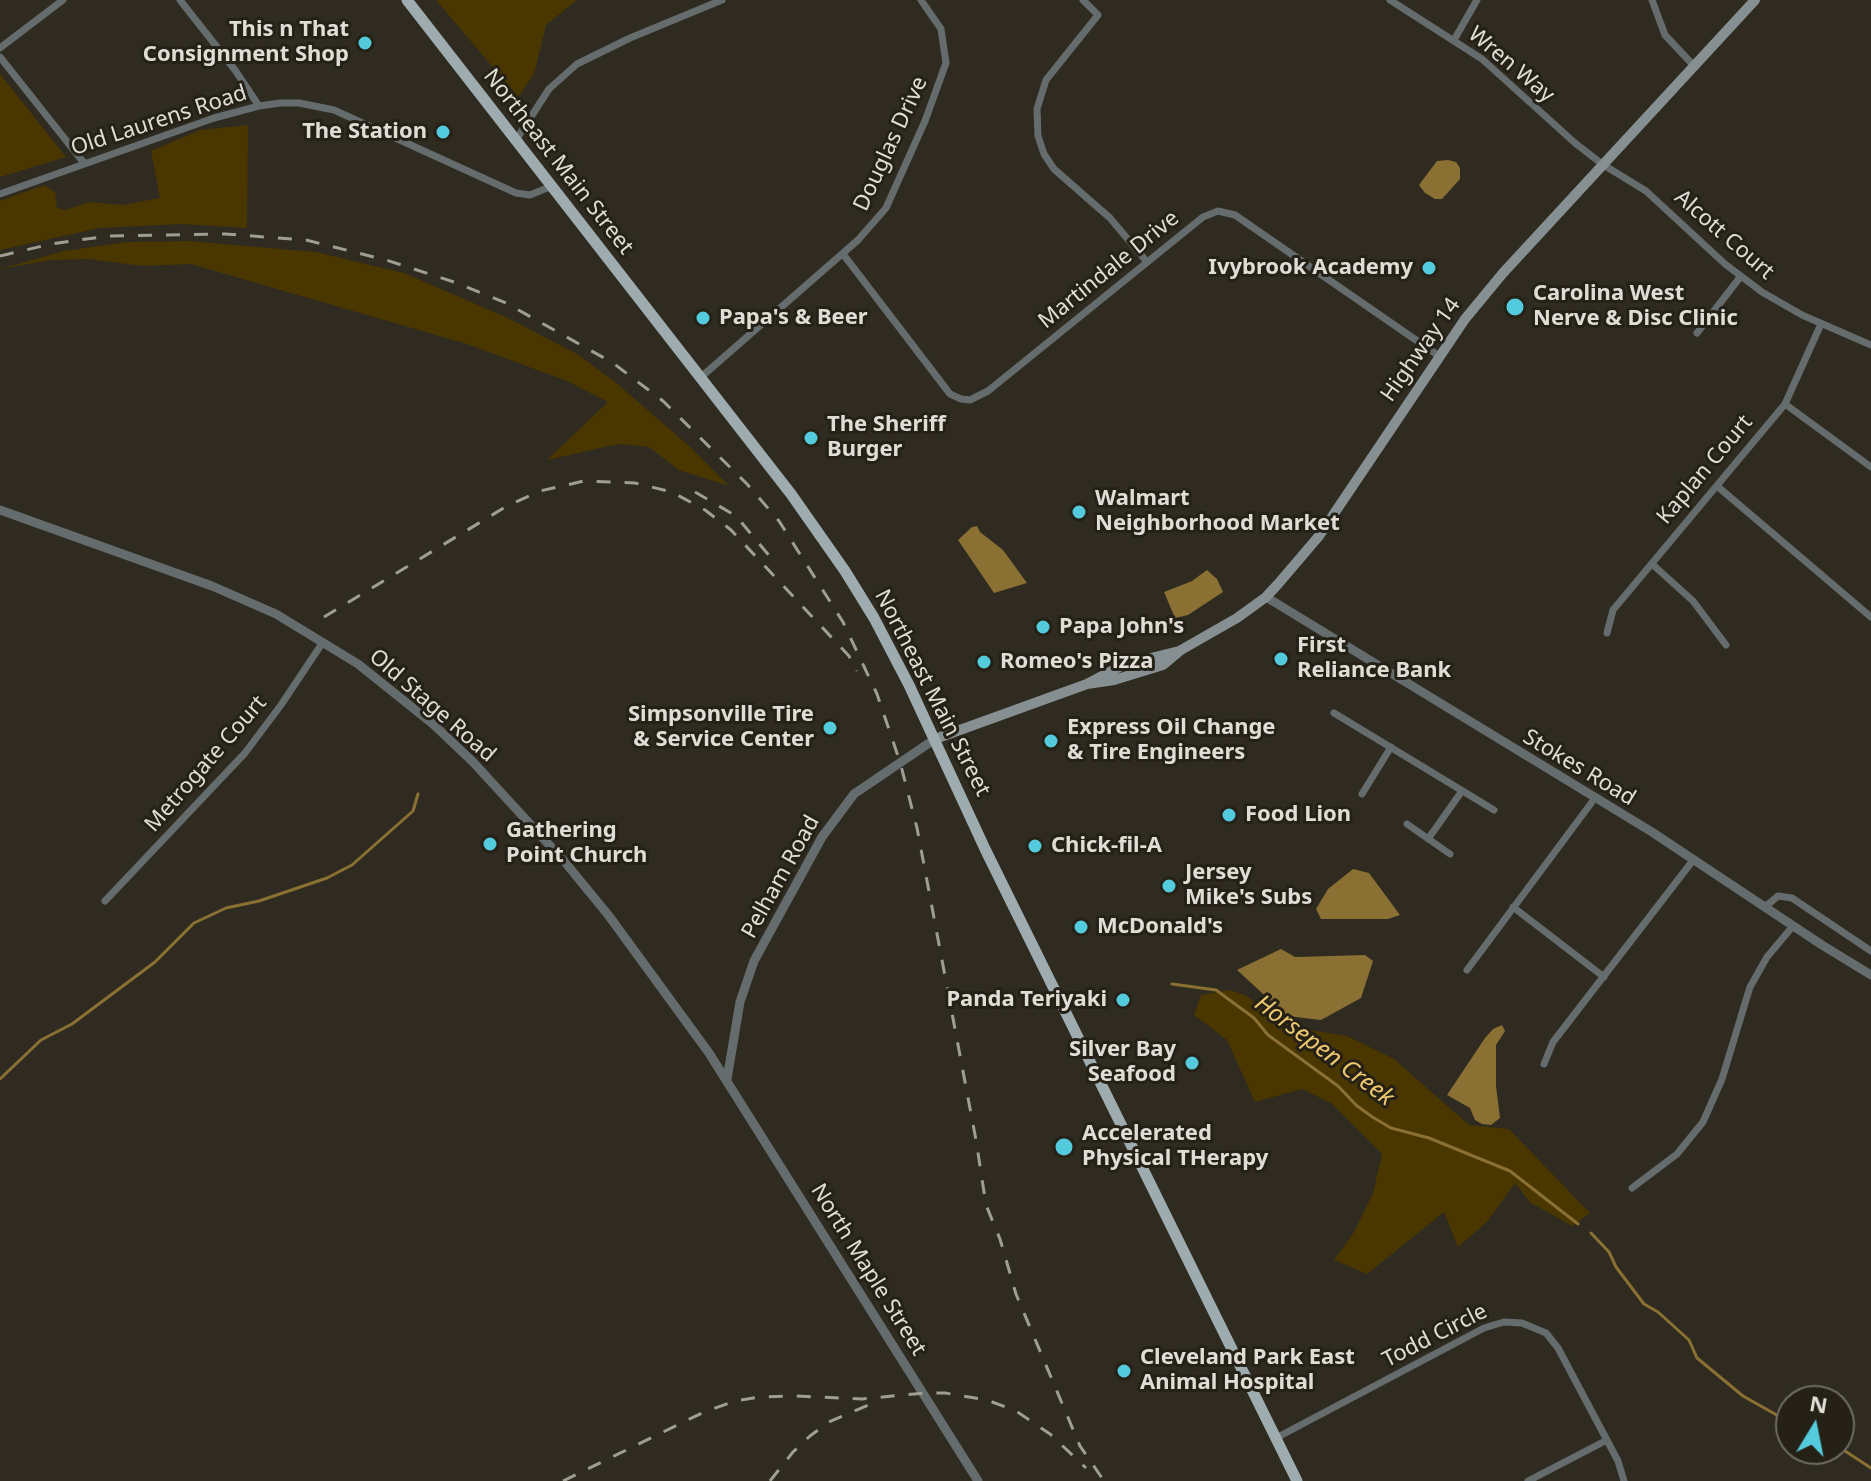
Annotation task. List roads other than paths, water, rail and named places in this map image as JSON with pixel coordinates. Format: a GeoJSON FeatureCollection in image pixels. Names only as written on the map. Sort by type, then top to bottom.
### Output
{"type":"FeatureCollection","features":[{"type":"Feature","properties":{"kind":"main road","name":"Northeast Main Street"},"geometry":{"type":"LineString","coordinates":[[407,0],[777,475],[845,571],[898,662],[986,851],[1297,1481]]}},
{"type":"Feature","properties":{"kind":"main road","name":"Highway 14"},"geometry":{"type":"LineString","coordinates":[[935,739],[1087,684],[1114,680],[1163,665],[1181,650],[1222,628],[1266,597],[1315,542],[1439,356],[1503,273],[1755,0]]}},
{"type":"Feature","properties":{"kind":"street"},"geometry":{"type":"LineString","coordinates":[[0,48],[63,0]]}},
{"type":"Feature","properties":{"kind":"street"},"geometry":{"type":"LineString","coordinates":[[180,0],[259,106]]}},
{"type":"Feature","properties":{"kind":"street"},"geometry":{"type":"LineString","coordinates":[[516,140],[549,89],[577,64],[722,0]]}},
{"type":"Feature","properties":{"kind":"street","name":"Douglas Drive"},"geometry":{"type":"LineString","coordinates":[[700,378],[843,254],[872,227],[886,208],[945,71],[944,38],[921,0]]}},
{"type":"Feature","properties":{"kind":"street"},"geometry":{"type":"LineString","coordinates":[[1083,0],[1098,15],[1046,80],[1037,109],[1038,136],[1044,154],[1054,169],[1110,218],[1147,262]]}},
{"type":"Feature","properties":{"kind":"street","name":"Wren Way"},"geometry":{"type":"LineString","coordinates":[[1390,0],[1499,73],[1602,164]]}},
{"type":"Feature","properties":{"kind":"street"},"geometry":{"type":"LineString","coordinates":[[1454,40],[1477,0]]}},
{"type":"Feature","properties":{"kind":"street"},"geometry":{"type":"LineString","coordinates":[[1652,0],[1659,26],[1695,67]]}},
{"type":"Feature","properties":{"kind":"street"},"geometry":{"type":"LineString","coordinates":[[0,57],[84,163]]}},
{"type":"Feature","properties":{"kind":"street","name":"Old Laurens Road"},"geometry":{"type":"LineString","coordinates":[[0,194],[214,118],[259,106],[299,103],[334,110],[516,193],[530,195],[552,186]]}},
{"type":"Feature","properties":{"kind":"street","name":"Alcott Court"},"geometry":{"type":"LineString","coordinates":[[1602,164],[1646,191],[1762,292],[1821,324],[1871,345]]}},
{"type":"Feature","properties":{"kind":"street","name":"Martindale Drive"},"geometry":{"type":"LineString","coordinates":[[843,254],[950,394],[966,400],[988,391],[1208,214],[1218,211],[1232,214],[1439,356]]}},
{"type":"Feature","properties":{"kind":"street"},"geometry":{"type":"LineString","coordinates":[[1697,333],[1741,276]]}},
{"type":"Feature","properties":{"kind":"street","name":"Kaplan Court"},"geometry":{"type":"LineString","coordinates":[[1607,633],[1613,610],[1785,404],[1821,324]]}},
{"type":"Feature","properties":{"kind":"street"},"geometry":{"type":"LineString","coordinates":[[1785,404],[1871,467]]}},
{"type":"Feature","properties":{"kind":"street"},"geometry":{"type":"LineString","coordinates":[[1717,486],[1871,617]]}},
{"type":"Feature","properties":{"kind":"street","name":"Old Stage Road"},"geometry":{"type":"LineString","coordinates":[[0,510],[220,589],[276,614],[358,664],[433,724],[520,812],[609,916],[727,1079]]}},
{"type":"Feature","properties":{"kind":"street"},"geometry":{"type":"LineString","coordinates":[[1652,564],[1693,601],[1726,645]]}},
{"type":"Feature","properties":{"kind":"street","name":"Stokes Road"},"geometry":{"type":"LineString","coordinates":[[1266,597],[1694,859],[1871,975]]}},
{"type":"Feature","properties":{"kind":"street","name":"Metrogate Court"},"geometry":{"type":"LineString","coordinates":[[105,901],[245,753],[275,715],[323,642]]}},
{"type":"Feature","properties":{"kind":"street"},"geometry":{"type":"LineString","coordinates":[[1334,713],[1494,810]]}},
{"type":"Feature","properties":{"kind":"street","name":"Pelham Road"},"geometry":{"type":"LineString","coordinates":[[727,1079],[740,1002],[754,961],[822,837],[854,794],[935,739]]}},
{"type":"Feature","properties":{"kind":"street"},"geometry":{"type":"LineString","coordinates":[[1362,794],[1391,747]]}},
{"type":"Feature","properties":{"kind":"street"},"geometry":{"type":"LineString","coordinates":[[1428,839],[1462,791]]}},
{"type":"Feature","properties":{"kind":"street"},"geometry":{"type":"LineString","coordinates":[[1467,970],[1595,798]]}},
{"type":"Feature","properties":{"kind":"street"},"geometry":{"type":"LineString","coordinates":[[1407,824],[1450,854]]}},
{"type":"Feature","properties":{"kind":"street"},"geometry":{"type":"LineString","coordinates":[[1544,1064],[1553,1042],[1694,859]]}},
{"type":"Feature","properties":{"kind":"street"},"geometry":{"type":"LineString","coordinates":[[1765,907],[1778,896],[1792,898],[1871,951]]}},
{"type":"Feature","properties":{"kind":"street"},"geometry":{"type":"LineString","coordinates":[[1513,907],[1604,977]]}},
{"type":"Feature","properties":{"kind":"street"},"geometry":{"type":"LineString","coordinates":[[1632,1188],[1677,1154],[1703,1122],[1719,1088],[1750,987],[1767,957],[1793,926]]}},
{"type":"Feature","properties":{"kind":"street","name":"North Maple Street"},"geometry":{"type":"LineString","coordinates":[[727,1079],[882,1332],[978,1481]]}},
{"type":"Feature","properties":{"kind":"street","name":"Todd Circle"},"geometry":{"type":"LineString","coordinates":[[1276,1438],[1484,1328],[1512,1321],[1535,1327],[1554,1341],[1618,1461],[1624,1481]]}},
{"type":"Feature","properties":{"kind":"street"},"geometry":{"type":"LineString","coordinates":[[1528,1481],[1607,1440]]}},
{"type":"Feature","properties":{"kind":"waterway"},"geometry":{"type":"LineString","coordinates":[[0,1079],[41,1040],[72,1024],[155,962],[194,923],[226,908],[259,901],[327,878],[352,865],[413,811],[418,794]]}},
{"type":"Feature","properties":{"kind":"waterway","name":"Horsepen Creek"},"geometry":{"type":"LineString","coordinates":[[1172,984],[1216,990],[1374,1118],[1391,1128],[1429,1138],[1510,1171],[1578,1224]]}},
{"type":"Feature","properties":{"kind":"waterway","name":"Horsepen Creek"},"geometry":{"type":"LineString","coordinates":[[1591,1233],[1609,1252],[1616,1267],[1644,1304],[1658,1312],[1689,1340],[1697,1358],[1743,1396],[1775,1414]]}},
{"type":"Feature","properties":{"kind":"waterway","name":"Horsepen Creek"},"geometry":{"type":"LineString","coordinates":[[1855,1458],[1871,1468]]}},
{"type":"Feature","properties":{"kind":"railway"},"geometry":{"type":"LineString","coordinates":[[0,256],[51,244],[108,236],[225,234],[306,240],[386,260],[506,303],[613,363],[663,401],[747,484],[779,521],[843,622],[877,694],[900,762],[917,828],[986,1205],[1000,1239],[1016,1294],[1080,1446],[1104,1481]]}},
{"type":"Feature","properties":{"kind":"railway"},"geometry":{"type":"LineString","coordinates":[[324,617],[507,506],[540,491],[584,481],[635,483],[672,492],[705,510],[731,530],[849,656],[857,671]]}},
{"type":"Feature","properties":{"kind":"railway"},"geometry":{"type":"LineString","coordinates":[[695,492],[736,516],[777,565]]}},
{"type":"Feature","properties":{"kind":"railway"},"geometry":{"type":"LineString","coordinates":[[563,1481],[704,1412],[735,1401],[794,1396],[862,1399],[945,1393],[987,1400],[1016,1411],[1050,1434],[1086,1468]]}},
{"type":"Feature","properties":{"kind":"railway"},"geometry":{"type":"LineString","coordinates":[[770,1481],[810,1436],[829,1422],[873,1403]]}},
{"type":"Feature","properties":{"kind":"place","name":"This n That Consignment Shop"},"geometry":{"type":"Point","coordinates":[365,43]}},
{"type":"Feature","properties":{"kind":"place","name":"The Station"},"geometry":{"type":"Point","coordinates":[443,132]}},
{"type":"Feature","properties":{"kind":"place","name":"Ivybrook Academy"},"geometry":{"type":"Point","coordinates":[1429,268]}},
{"type":"Feature","properties":{"kind":"place","name":"Carolina West Nerve & Disc Clinic"},"geometry":{"type":"Point","coordinates":[1515,307]}},
{"type":"Feature","properties":{"kind":"place","name":"Papa's & Beer"},"geometry":{"type":"Point","coordinates":[703,318]}},
{"type":"Feature","properties":{"kind":"place","name":"The Sheriff Burger"},"geometry":{"type":"Point","coordinates":[811,438]}},
{"type":"Feature","properties":{"kind":"place","name":"Walmart Neighborhood Market"},"geometry":{"type":"Point","coordinates":[1079,512]}},
{"type":"Feature","properties":{"kind":"place","name":"Papa John's"},"geometry":{"type":"Point","coordinates":[1043,627]}},
{"type":"Feature","properties":{"kind":"place","name":"First Reliance Bank"},"geometry":{"type":"Point","coordinates":[1281,659]}},
{"type":"Feature","properties":{"kind":"place","name":"Romeo's Pizza"},"geometry":{"type":"Point","coordinates":[984,662]}},
{"type":"Feature","properties":{"kind":"place","name":"Simpsonville Tire & Service Center"},"geometry":{"type":"Point","coordinates":[830,728]}},
{"type":"Feature","properties":{"kind":"place","name":"Express Oil Change & Tire Engineers"},"geometry":{"type":"Point","coordinates":[1051,741]}},
{"type":"Feature","properties":{"kind":"place","name":"Food Lion"},"geometry":{"type":"Point","coordinates":[1229,815]}},
{"type":"Feature","properties":{"kind":"place","name":"Gathering Point Church"},"geometry":{"type":"Point","coordinates":[490,844]}},
{"type":"Feature","properties":{"kind":"place","name":"Chick-fil-A"},"geometry":{"type":"Point","coordinates":[1035,846]}},
{"type":"Feature","properties":{"kind":"place","name":"Jersey Mike's Subs"},"geometry":{"type":"Point","coordinates":[1169,886]}},
{"type":"Feature","properties":{"kind":"place","name":"McDonald's"},"geometry":{"type":"Point","coordinates":[1081,927]}},
{"type":"Feature","properties":{"kind":"place","name":"Panda Teriyaki"},"geometry":{"type":"Point","coordinates":[1123,1000]}},
{"type":"Feature","properties":{"kind":"place","name":"Silver Bay Seafood"},"geometry":{"type":"Point","coordinates":[1192,1063]}},
{"type":"Feature","properties":{"kind":"place","name":"Accelerated Physical THerapy"},"geometry":{"type":"Point","coordinates":[1064,1147]}},
{"type":"Feature","properties":{"kind":"place","name":"Cleveland Park East Animal Hospital"},"geometry":{"type":"Point","coordinates":[1124,1371]}}]}
